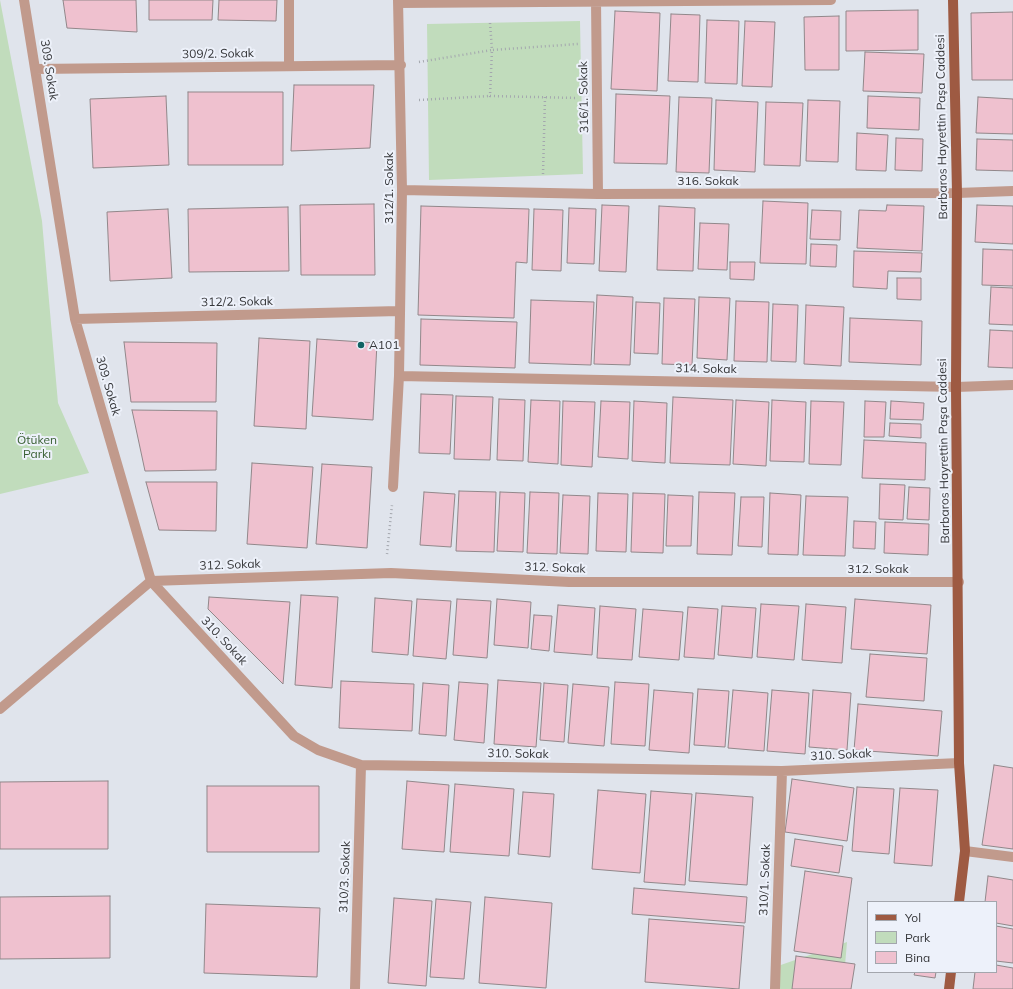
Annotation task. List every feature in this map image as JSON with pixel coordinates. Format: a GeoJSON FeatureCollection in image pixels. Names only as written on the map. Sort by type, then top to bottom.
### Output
{"type":"FeatureCollection","features":[{"type":"Feature","properties":{"kind":"main road","name":"Barbaros Hayrettin Paşa Caddesi"},"geometry":{"type":"LineString","coordinates":[[953,0],[957,193],[956,387],[959,582],[959,763],[964,851],[959,901]]}},
{"type":"Feature","properties":{"kind":"main road"},"geometry":{"type":"LineString","coordinates":[[949,989],[951,973]]}},
{"type":"Feature","properties":{"kind":"street","name":"309. Sokak"},"geometry":{"type":"LineString","coordinates":[[24,0],[75,319],[151,581]]}},
{"type":"Feature","properties":{"kind":"street"},"geometry":{"type":"LineString","coordinates":[[289,0],[289,65]]}},
{"type":"Feature","properties":{"kind":"street"},"geometry":{"type":"LineString","coordinates":[[398,2],[831,0]]}},
{"type":"Feature","properties":{"kind":"street","name":"316/1. Sokak"},"geometry":{"type":"LineString","coordinates":[[596,1],[598,194]]}},
{"type":"Feature","properties":{"kind":"street","name":"312/1. Sokak"},"geometry":{"type":"LineString","coordinates":[[394,487],[399,376],[402,190],[401,65],[398,2]]}},
{"type":"Feature","properties":{"kind":"street","name":"309/2. Sokak"},"geometry":{"type":"LineString","coordinates":[[35,69],[289,65],[401,65]]}},
{"type":"Feature","properties":{"kind":"street","name":"316. Sokak"},"geometry":{"type":"LineString","coordinates":[[402,190],[598,194],[957,193],[1013,191]]}},
{"type":"Feature","properties":{"kind":"street","name":"312/2. Sokak"},"geometry":{"type":"LineString","coordinates":[[75,319],[399,310]]}},
{"type":"Feature","properties":{"kind":"street","name":"314. Sokak"},"geometry":{"type":"LineString","coordinates":[[399,376],[956,387],[1013,386]]}},
{"type":"Feature","properties":{"kind":"street","name":"312. Sokak"},"geometry":{"type":"LineString","coordinates":[[151,581],[385,573],[569,582],[959,582]]}},
{"type":"Feature","properties":{"kind":"street"},"geometry":{"type":"LineString","coordinates":[[0,709],[151,581]]}},
{"type":"Feature","properties":{"kind":"street","name":"310. Sokak"},"geometry":{"type":"LineString","coordinates":[[151,581],[294,736],[318,750],[362,765],[782,771],[959,763]]}},
{"type":"Feature","properties":{"kind":"street","name":"310/3. Sokak"},"geometry":{"type":"LineString","coordinates":[[355,989],[362,765]]}},
{"type":"Feature","properties":{"kind":"street","name":"310/1. Sokak"},"geometry":{"type":"LineString","coordinates":[[775,989],[782,771]]}},
{"type":"Feature","properties":{"kind":"street"},"geometry":{"type":"LineString","coordinates":[[964,851],[1013,857]]}},
{"type":"Feature","properties":{"kind":"path"},"geometry":{"type":"LineString","coordinates":[[490,23],[492,50],[490,96]]}},
{"type":"Feature","properties":{"kind":"path"},"geometry":{"type":"LineString","coordinates":[[401,65],[492,50],[581,44]]}},
{"type":"Feature","properties":{"kind":"path"},"geometry":{"type":"LineString","coordinates":[[401,101],[490,96],[582,98]]}},
{"type":"Feature","properties":{"kind":"path"},"geometry":{"type":"LineString","coordinates":[[543,176],[545,97]]}},
{"type":"Feature","properties":{"kind":"path"},"geometry":{"type":"LineString","coordinates":[[385,573],[394,487]]}},
{"type":"Feature","properties":{"kind":"green space","name":"Ötüken Parkı"},"geometry":{"type":"Polygon","coordinates":[[[0,0],[42,221],[58,403],[89,473],[0,494],[0,0]]]}},
{"type":"Feature","properties":{"kind":"green space"},"geometry":{"type":"Polygon","coordinates":[[[580,21],[583,174],[429,180],[427,24],[580,21]]]}},
{"type":"Feature","properties":{"kind":"green space"},"geometry":{"type":"Polygon","coordinates":[[[847,942],[843,989],[774,989],[775,967],[847,942]]]}},
{"type":"Feature","properties":{"kind":"building"},"geometry":{"type":"Polygon","coordinates":[[[63,0],[136,0],[137,32],[67,28],[63,0]]]}},
{"type":"Feature","properties":{"kind":"building"},"geometry":{"type":"Polygon","coordinates":[[[149,0],[213,0],[212,20],[149,20],[149,0]]]}},
{"type":"Feature","properties":{"kind":"building"},"geometry":{"type":"Polygon","coordinates":[[[219,0],[277,0],[276,21],[218,20],[219,0]]]}},
{"type":"Feature","properties":{"kind":"building"},"geometry":{"type":"Polygon","coordinates":[[[918,10],[918,50],[846,51],[846,11],[918,10]]]}},
{"type":"Feature","properties":{"kind":"building"},"geometry":{"type":"Polygon","coordinates":[[[615,11],[660,13],[657,91],[611,89],[615,11]]]}},
{"type":"Feature","properties":{"kind":"building"},"geometry":{"type":"Polygon","coordinates":[[[1013,12],[1013,80],[972,80],[971,13],[1013,12]]]}},
{"type":"Feature","properties":{"kind":"building"},"geometry":{"type":"Polygon","coordinates":[[[671,14],[700,15],[698,82],[668,81],[671,14]]]}},
{"type":"Feature","properties":{"kind":"building"},"geometry":{"type":"Polygon","coordinates":[[[839,16],[839,70],[805,70],[804,17],[839,16]]]}},
{"type":"Feature","properties":{"kind":"building"},"geometry":{"type":"Polygon","coordinates":[[[707,20],[739,21],[737,84],[705,83],[707,20]]]}},
{"type":"Feature","properties":{"kind":"building"},"geometry":{"type":"Polygon","coordinates":[[[745,21],[775,22],[772,87],[742,86],[745,21]]]}},
{"type":"Feature","properties":{"kind":"building"},"geometry":{"type":"Polygon","coordinates":[[[865,52],[924,54],[922,93],[863,91],[865,52]]]}},
{"type":"Feature","properties":{"kind":"building"},"geometry":{"type":"Polygon","coordinates":[[[294,85],[374,85],[370,148],[291,151],[294,85]]]}},
{"type":"Feature","properties":{"kind":"building"},"geometry":{"type":"Polygon","coordinates":[[[188,92],[283,92],[283,165],[188,165],[188,92]]]}},
{"type":"Feature","properties":{"kind":"building"},"geometry":{"type":"Polygon","coordinates":[[[616,94],[670,96],[667,164],[614,163],[616,94]]]}},
{"type":"Feature","properties":{"kind":"building"},"geometry":{"type":"Polygon","coordinates":[[[166,96],[169,165],[93,168],[90,99],[166,96]]]}},
{"type":"Feature","properties":{"kind":"building"},"geometry":{"type":"Polygon","coordinates":[[[868,96],[920,98],[919,130],[867,128],[868,96]]]}},
{"type":"Feature","properties":{"kind":"building"},"geometry":{"type":"Polygon","coordinates":[[[679,97],[712,98],[709,173],[676,172],[679,97]]]}},
{"type":"Feature","properties":{"kind":"building"},"geometry":{"type":"Polygon","coordinates":[[[978,97],[1013,99],[1013,134],[976,133],[978,97]]]}},
{"type":"Feature","properties":{"kind":"building"},"geometry":{"type":"Polygon","coordinates":[[[716,100],[758,102],[755,172],[714,170],[716,100]]]}},
{"type":"Feature","properties":{"kind":"building"},"geometry":{"type":"Polygon","coordinates":[[[808,100],[840,101],[838,162],[806,161],[808,100]]]}},
{"type":"Feature","properties":{"kind":"building"},"geometry":{"type":"Polygon","coordinates":[[[766,102],[803,103],[800,166],[764,165],[766,102]]]}},
{"type":"Feature","properties":{"kind":"building"},"geometry":{"type":"Polygon","coordinates":[[[857,133],[888,135],[886,171],[856,170],[857,133]]]}},
{"type":"Feature","properties":{"kind":"building"},"geometry":{"type":"Polygon","coordinates":[[[896,138],[923,139],[922,171],[895,170],[896,138]]]}},
{"type":"Feature","properties":{"kind":"building"},"geometry":{"type":"Polygon","coordinates":[[[977,139],[1013,140],[1013,171],[976,170],[977,139]]]}},
{"type":"Feature","properties":{"kind":"building"},"geometry":{"type":"Polygon","coordinates":[[[763,201],[808,203],[806,264],[760,263],[763,201]]]}},
{"type":"Feature","properties":{"kind":"building"},"geometry":{"type":"Polygon","coordinates":[[[374,204],[375,275],[301,275],[300,205],[374,204]]]}},
{"type":"Feature","properties":{"kind":"building"},"geometry":{"type":"Polygon","coordinates":[[[602,205],[629,206],[626,272],[599,271],[602,205]]]}},
{"type":"Feature","properties":{"kind":"building"},"geometry":{"type":"Polygon","coordinates":[[[887,205],[924,206],[922,251],[857,248],[859,210],[886,211],[887,205]]]}},
{"type":"Feature","properties":{"kind":"building"},"geometry":{"type":"Polygon","coordinates":[[[977,205],[1013,206],[1013,244],[975,242],[977,205]]]}},
{"type":"Feature","properties":{"kind":"building"},"geometry":{"type":"Polygon","coordinates":[[[421,206],[529,209],[527,263],[516,262],[514,318],[418,315],[421,206]]]}},
{"type":"Feature","properties":{"kind":"building"},"geometry":{"type":"Polygon","coordinates":[[[659,206],[695,208],[693,271],[657,270],[659,206]]]}},
{"type":"Feature","properties":{"kind":"building"},"geometry":{"type":"Polygon","coordinates":[[[288,207],[289,271],[189,272],[188,209],[288,207]]]}},
{"type":"Feature","properties":{"kind":"building"},"geometry":{"type":"Polygon","coordinates":[[[569,208],[596,209],[594,264],[567,263],[569,208]]]}},
{"type":"Feature","properties":{"kind":"building"},"geometry":{"type":"Polygon","coordinates":[[[168,209],[172,278],[110,281],[107,212],[168,209]]]}},
{"type":"Feature","properties":{"kind":"building"},"geometry":{"type":"Polygon","coordinates":[[[534,209],[563,210],[561,271],[532,270],[534,209]]]}},
{"type":"Feature","properties":{"kind":"building"},"geometry":{"type":"Polygon","coordinates":[[[812,210],[841,211],[840,240],[810,239],[812,210]]]}},
{"type":"Feature","properties":{"kind":"building"},"geometry":{"type":"Polygon","coordinates":[[[700,223],[729,224],[727,270],[698,269],[700,223]]]}},
{"type":"Feature","properties":{"kind":"building"},"geometry":{"type":"Polygon","coordinates":[[[811,244],[837,245],[836,267],[810,266],[811,244]]]}},
{"type":"Feature","properties":{"kind":"building"},"geometry":{"type":"Polygon","coordinates":[[[983,249],[1013,250],[1013,286],[982,285],[983,249]]]}},
{"type":"Feature","properties":{"kind":"building"},"geometry":{"type":"Polygon","coordinates":[[[854,251],[922,253],[921,272],[888,271],[887,289],[853,287],[854,251]]]}},
{"type":"Feature","properties":{"kind":"building"},"geometry":{"type":"Polygon","coordinates":[[[730,262],[755,262],[754,280],[730,279],[730,262]]]}},
{"type":"Feature","properties":{"kind":"building"},"geometry":{"type":"Polygon","coordinates":[[[897,278],[921,278],[921,300],[897,299],[897,278]]]}},
{"type":"Feature","properties":{"kind":"building"},"geometry":{"type":"Polygon","coordinates":[[[991,287],[1013,288],[1013,325],[989,324],[991,287]]]}},
{"type":"Feature","properties":{"kind":"building"},"geometry":{"type":"Polygon","coordinates":[[[597,295],[633,297],[630,365],[594,364],[597,295]]]}},
{"type":"Feature","properties":{"kind":"building"},"geometry":{"type":"Polygon","coordinates":[[[699,297],[730,298],[727,360],[697,358],[699,297]]]}},
{"type":"Feature","properties":{"kind":"building"},"geometry":{"type":"Polygon","coordinates":[[[664,298],[695,299],[692,365],[662,364],[664,298]]]}},
{"type":"Feature","properties":{"kind":"building"},"geometry":{"type":"Polygon","coordinates":[[[531,300],[594,302],[591,365],[529,363],[531,300]]]}},
{"type":"Feature","properties":{"kind":"building"},"geometry":{"type":"Polygon","coordinates":[[[736,301],[769,302],[767,362],[734,361],[736,301]]]}},
{"type":"Feature","properties":{"kind":"building"},"geometry":{"type":"Polygon","coordinates":[[[636,302],[660,303],[658,354],[634,353],[636,302]]]}},
{"type":"Feature","properties":{"kind":"building"},"geometry":{"type":"Polygon","coordinates":[[[773,304],[798,305],[796,362],[771,361],[773,304]]]}},
{"type":"Feature","properties":{"kind":"building"},"geometry":{"type":"Polygon","coordinates":[[[806,305],[844,307],[841,366],[804,364],[806,305]]]}},
{"type":"Feature","properties":{"kind":"building"},"geometry":{"type":"Polygon","coordinates":[[[850,318],[922,321],[921,365],[849,362],[850,318]]]}},
{"type":"Feature","properties":{"kind":"building"},"geometry":{"type":"Polygon","coordinates":[[[421,319],[517,322],[515,368],[420,365],[421,319]]]}},
{"type":"Feature","properties":{"kind":"building"},"geometry":{"type":"Polygon","coordinates":[[[990,330],[1013,331],[1013,368],[988,367],[990,330]]]}},
{"type":"Feature","properties":{"kind":"building"},"geometry":{"type":"Polygon","coordinates":[[[259,338],[310,341],[306,429],[254,426],[259,338]]]}},
{"type":"Feature","properties":{"kind":"building"},"geometry":{"type":"Polygon","coordinates":[[[317,339],[377,343],[373,420],[312,416],[317,339]]]}},
{"type":"Feature","properties":{"kind":"building"},"geometry":{"type":"Polygon","coordinates":[[[124,342],[217,343],[216,402],[131,402],[124,342]]]}},
{"type":"Feature","properties":{"kind":"building"},"geometry":{"type":"Polygon","coordinates":[[[421,394],[453,395],[450,454],[419,453],[421,394]]]}},
{"type":"Feature","properties":{"kind":"building"},"geometry":{"type":"Polygon","coordinates":[[[456,396],[493,397],[490,460],[454,459],[456,396]]]}},
{"type":"Feature","properties":{"kind":"building"},"geometry":{"type":"Polygon","coordinates":[[[673,397],[733,400],[730,465],[670,463],[673,397]]]}},
{"type":"Feature","properties":{"kind":"building"},"geometry":{"type":"Polygon","coordinates":[[[499,399],[525,400],[523,461],[497,460],[499,399]]]}},
{"type":"Feature","properties":{"kind":"building"},"geometry":{"type":"Polygon","coordinates":[[[531,400],[560,401],[558,464],[528,462],[531,400]]]}},
{"type":"Feature","properties":{"kind":"building"},"geometry":{"type":"Polygon","coordinates":[[[736,400],[769,402],[766,466],[733,464],[736,400]]]}},
{"type":"Feature","properties":{"kind":"building"},"geometry":{"type":"Polygon","coordinates":[[[772,400],[806,402],[804,462],[770,461],[772,400]]]}},
{"type":"Feature","properties":{"kind":"building"},"geometry":{"type":"Polygon","coordinates":[[[563,401],[595,402],[592,467],[561,465],[563,401]]]}},
{"type":"Feature","properties":{"kind":"building"},"geometry":{"type":"Polygon","coordinates":[[[601,401],[630,402],[628,459],[598,457],[601,401]]]}},
{"type":"Feature","properties":{"kind":"building"},"geometry":{"type":"Polygon","coordinates":[[[634,401],[667,403],[665,463],[632,461],[634,401]]]}},
{"type":"Feature","properties":{"kind":"building"},"geometry":{"type":"Polygon","coordinates":[[[811,401],[844,402],[841,465],[809,464],[811,401]]]}},
{"type":"Feature","properties":{"kind":"building"},"geometry":{"type":"Polygon","coordinates":[[[865,401],[886,402],[884,437],[864,437],[865,401]]]}},
{"type":"Feature","properties":{"kind":"building"},"geometry":{"type":"Polygon","coordinates":[[[891,401],[924,403],[923,420],[890,419],[891,401]]]}},
{"type":"Feature","properties":{"kind":"building"},"geometry":{"type":"Polygon","coordinates":[[[132,410],[217,411],[216,470],[145,471],[132,410]]]}},
{"type":"Feature","properties":{"kind":"building"},"geometry":{"type":"Polygon","coordinates":[[[890,423],[921,424],[921,438],[889,436],[890,423]]]}},
{"type":"Feature","properties":{"kind":"building"},"geometry":{"type":"Polygon","coordinates":[[[864,440],[926,443],[925,480],[862,478],[864,440]]]}},
{"type":"Feature","properties":{"kind":"building"},"geometry":{"type":"Polygon","coordinates":[[[252,463],[313,467],[307,548],[247,544],[252,463]]]}},
{"type":"Feature","properties":{"kind":"building"},"geometry":{"type":"Polygon","coordinates":[[[322,464],[372,467],[367,548],[316,544],[322,464]]]}},
{"type":"Feature","properties":{"kind":"building"},"geometry":{"type":"Polygon","coordinates":[[[146,482],[217,482],[216,531],[159,530],[146,482]]]}},
{"type":"Feature","properties":{"kind":"building"},"geometry":{"type":"Polygon","coordinates":[[[880,484],[905,485],[903,520],[879,519],[880,484]]]}},
{"type":"Feature","properties":{"kind":"building"},"geometry":{"type":"Polygon","coordinates":[[[909,487],[930,488],[929,520],[907,519],[909,487]]]}},
{"type":"Feature","properties":{"kind":"building"},"geometry":{"type":"Polygon","coordinates":[[[459,491],[496,492],[494,552],[456,551],[459,491]]]}},
{"type":"Feature","properties":{"kind":"building"},"geometry":{"type":"Polygon","coordinates":[[[424,492],[455,494],[451,547],[420,545],[424,492]]]}},
{"type":"Feature","properties":{"kind":"building"},"geometry":{"type":"Polygon","coordinates":[[[500,492],[525,493],[523,552],[497,551],[500,492]]]}},
{"type":"Feature","properties":{"kind":"building"},"geometry":{"type":"Polygon","coordinates":[[[530,492],[559,493],[557,554],[527,553],[530,492]]]}},
{"type":"Feature","properties":{"kind":"building"},"geometry":{"type":"Polygon","coordinates":[[[699,492],[735,493],[732,555],[697,554],[699,492]]]}},
{"type":"Feature","properties":{"kind":"building"},"geometry":{"type":"Polygon","coordinates":[[[598,493],[628,494],[626,552],[596,551],[598,493]]]}},
{"type":"Feature","properties":{"kind":"building"},"geometry":{"type":"Polygon","coordinates":[[[633,493],[665,494],[663,553],[631,552],[633,493]]]}},
{"type":"Feature","properties":{"kind":"building"},"geometry":{"type":"Polygon","coordinates":[[[770,493],[801,495],[798,555],[768,554],[770,493]]]}},
{"type":"Feature","properties":{"kind":"building"},"geometry":{"type":"Polygon","coordinates":[[[563,495],[590,496],[588,554],[560,553],[563,495]]]}},
{"type":"Feature","properties":{"kind":"building"},"geometry":{"type":"Polygon","coordinates":[[[668,495],[693,496],[691,546],[666,546],[668,495]]]}},
{"type":"Feature","properties":{"kind":"building"},"geometry":{"type":"Polygon","coordinates":[[[806,496],[848,497],[845,556],[803,555],[806,496]]]}},
{"type":"Feature","properties":{"kind":"building"},"geometry":{"type":"Polygon","coordinates":[[[741,497],[764,497],[762,547],[738,546],[741,497]]]}},
{"type":"Feature","properties":{"kind":"building"},"geometry":{"type":"Polygon","coordinates":[[[854,521],[876,522],[875,549],[853,548],[854,521]]]}},
{"type":"Feature","properties":{"kind":"building"},"geometry":{"type":"Polygon","coordinates":[[[885,522],[929,524],[928,555],[884,553],[885,522]]]}},
{"type":"Feature","properties":{"kind":"building"},"geometry":{"type":"Polygon","coordinates":[[[301,595],[338,597],[332,688],[295,685],[301,595]]]}},
{"type":"Feature","properties":{"kind":"building"},"geometry":{"type":"Polygon","coordinates":[[[209,597],[290,602],[283,684],[208,609],[209,597]]]}},
{"type":"Feature","properties":{"kind":"building"},"geometry":{"type":"Polygon","coordinates":[[[375,598],[412,601],[408,655],[372,652],[375,598]]]}},
{"type":"Feature","properties":{"kind":"building"},"geometry":{"type":"Polygon","coordinates":[[[417,599],[451,601],[446,659],[413,656],[417,599]]]}},
{"type":"Feature","properties":{"kind":"building"},"geometry":{"type":"Polygon","coordinates":[[[457,599],[491,601],[487,658],[453,655],[457,599]]]}},
{"type":"Feature","properties":{"kind":"building"},"geometry":{"type":"Polygon","coordinates":[[[497,599],[531,602],[528,648],[494,645],[497,599]]]}},
{"type":"Feature","properties":{"kind":"building"},"geometry":{"type":"Polygon","coordinates":[[[855,599],[931,605],[927,654],[851,649],[855,599]]]}},
{"type":"Feature","properties":{"kind":"building"},"geometry":{"type":"Polygon","coordinates":[[[761,604],[799,606],[794,660],[757,657],[761,604]]]}},
{"type":"Feature","properties":{"kind":"building"},"geometry":{"type":"Polygon","coordinates":[[[806,604],[846,607],[842,663],[802,660],[806,604]]]}},
{"type":"Feature","properties":{"kind":"building"},"geometry":{"type":"Polygon","coordinates":[[[558,605],[595,608],[592,655],[554,652],[558,605]]]}},
{"type":"Feature","properties":{"kind":"building"},"geometry":{"type":"Polygon","coordinates":[[[600,606],[636,609],[632,660],[597,658],[600,606]]]}},
{"type":"Feature","properties":{"kind":"building"},"geometry":{"type":"Polygon","coordinates":[[[722,606],[756,608],[752,658],[718,655],[722,606]]]}},
{"type":"Feature","properties":{"kind":"building"},"geometry":{"type":"Polygon","coordinates":[[[688,607],[718,609],[714,659],[684,657],[688,607]]]}},
{"type":"Feature","properties":{"kind":"building"},"geometry":{"type":"Polygon","coordinates":[[[643,609],[683,612],[679,660],[639,657],[643,609]]]}},
{"type":"Feature","properties":{"kind":"building"},"geometry":{"type":"Polygon","coordinates":[[[534,615],[552,616],[549,651],[531,649],[534,615]]]}},
{"type":"Feature","properties":{"kind":"building"},"geometry":{"type":"Polygon","coordinates":[[[870,654],[927,658],[924,701],[866,697],[870,654]]]}},
{"type":"Feature","properties":{"kind":"building"},"geometry":{"type":"Polygon","coordinates":[[[498,680],[541,683],[536,747],[494,744],[498,680]]]}},
{"type":"Feature","properties":{"kind":"building"},"geometry":{"type":"Polygon","coordinates":[[[341,681],[414,684],[412,731],[339,728],[341,681]]]}},
{"type":"Feature","properties":{"kind":"building"},"geometry":{"type":"Polygon","coordinates":[[[459,682],[488,684],[484,743],[454,740],[459,682]]]}},
{"type":"Feature","properties":{"kind":"building"},"geometry":{"type":"Polygon","coordinates":[[[615,682],[649,684],[645,746],[611,744],[615,682]]]}},
{"type":"Feature","properties":{"kind":"building"},"geometry":{"type":"Polygon","coordinates":[[[423,683],[449,685],[446,736],[419,734],[423,683]]]}},
{"type":"Feature","properties":{"kind":"building"},"geometry":{"type":"Polygon","coordinates":[[[544,683],[568,685],[564,742],[540,740],[544,683]]]}},
{"type":"Feature","properties":{"kind":"building"},"geometry":{"type":"Polygon","coordinates":[[[573,684],[609,687],[604,746],[568,743],[573,684]]]}},
{"type":"Feature","properties":{"kind":"building"},"geometry":{"type":"Polygon","coordinates":[[[698,689],[729,691],[725,747],[694,745],[698,689]]]}},
{"type":"Feature","properties":{"kind":"building"},"geometry":{"type":"Polygon","coordinates":[[[654,690],[693,693],[689,753],[649,750],[654,690]]]}},
{"type":"Feature","properties":{"kind":"building"},"geometry":{"type":"Polygon","coordinates":[[[733,690],[768,693],[764,751],[728,748],[733,690]]]}},
{"type":"Feature","properties":{"kind":"building"},"geometry":{"type":"Polygon","coordinates":[[[772,690],[809,693],[805,754],[767,751],[772,690]]]}},
{"type":"Feature","properties":{"kind":"building"},"geometry":{"type":"Polygon","coordinates":[[[813,690],[851,693],[847,750],[809,747],[813,690]]]}},
{"type":"Feature","properties":{"kind":"building"},"geometry":{"type":"Polygon","coordinates":[[[858,704],[942,711],[938,756],[854,750],[858,704]]]}},
{"type":"Feature","properties":{"kind":"building"},"geometry":{"type":"Polygon","coordinates":[[[994,765],[1013,768],[1013,849],[982,845],[994,765]]]}},
{"type":"Feature","properties":{"kind":"building"},"geometry":{"type":"Polygon","coordinates":[[[792,779],[854,788],[847,841],[785,832],[792,779]]]}},
{"type":"Feature","properties":{"kind":"building"},"geometry":{"type":"Polygon","coordinates":[[[108,781],[108,849],[0,849],[0,782],[108,781]]]}},
{"type":"Feature","properties":{"kind":"building"},"geometry":{"type":"Polygon","coordinates":[[[407,781],[449,785],[444,852],[402,849],[407,781]]]}},
{"type":"Feature","properties":{"kind":"building"},"geometry":{"type":"Polygon","coordinates":[[[455,784],[514,789],[509,856],[450,852],[455,784]]]}},
{"type":"Feature","properties":{"kind":"building"},"geometry":{"type":"Polygon","coordinates":[[[207,786],[319,786],[319,852],[207,852],[207,786]]]}},
{"type":"Feature","properties":{"kind":"building"},"geometry":{"type":"Polygon","coordinates":[[[857,787],[894,789],[889,854],[852,851],[857,787]]]}},
{"type":"Feature","properties":{"kind":"building"},"geometry":{"type":"Polygon","coordinates":[[[900,788],[938,790],[932,866],[894,863],[900,788]]]}},
{"type":"Feature","properties":{"kind":"building"},"geometry":{"type":"Polygon","coordinates":[[[598,790],[646,794],[640,873],[592,869],[598,790]]]}},
{"type":"Feature","properties":{"kind":"building"},"geometry":{"type":"Polygon","coordinates":[[[651,791],[692,794],[685,885],[644,882],[651,791]]]}},
{"type":"Feature","properties":{"kind":"building"},"geometry":{"type":"Polygon","coordinates":[[[523,792],[554,794],[550,857],[518,854],[523,792]]]}},
{"type":"Feature","properties":{"kind":"building"},"geometry":{"type":"Polygon","coordinates":[[[696,793],[753,797],[747,885],[689,881],[696,793]]]}},
{"type":"Feature","properties":{"kind":"building"},"geometry":{"type":"Polygon","coordinates":[[[795,839],[843,846],[839,873],[791,866],[795,839]]]}},
{"type":"Feature","properties":{"kind":"building"},"geometry":{"type":"Polygon","coordinates":[[[805,871],[852,878],[841,958],[794,951],[805,871]]]}},
{"type":"Feature","properties":{"kind":"building"},"geometry":{"type":"Polygon","coordinates":[[[988,876],[1013,880],[1013,926],[997,923],[997,901],[985,901],[988,876]]]}},
{"type":"Feature","properties":{"kind":"building"},"geometry":{"type":"Polygon","coordinates":[[[634,888],[747,897],[745,923],[632,914],[634,888]]]}},
{"type":"Feature","properties":{"kind":"building"},"geometry":{"type":"Polygon","coordinates":[[[110,896],[110,958],[0,959],[0,897],[110,896]]]}},
{"type":"Feature","properties":{"kind":"building"},"geometry":{"type":"Polygon","coordinates":[[[485,897],[552,903],[546,988],[479,983],[485,897]]]}},
{"type":"Feature","properties":{"kind":"building"},"geometry":{"type":"Polygon","coordinates":[[[394,898],[432,901],[426,986],[388,983],[394,898]]]}},
{"type":"Feature","properties":{"kind":"building"},"geometry":{"type":"Polygon","coordinates":[[[436,899],[471,902],[464,979],[430,977],[436,899]]]}},
{"type":"Feature","properties":{"kind":"building"},"geometry":{"type":"Polygon","coordinates":[[[206,904],[320,908],[317,977],[204,973],[206,904]]]}},
{"type":"Feature","properties":{"kind":"building"},"geometry":{"type":"Polygon","coordinates":[[[649,919],[744,926],[739,989],[645,982],[649,919]]]}},
{"type":"Feature","properties":{"kind":"building"},"geometry":{"type":"Polygon","coordinates":[[[997,926],[1013,929],[1013,963],[997,961],[997,926]]]}},
{"type":"Feature","properties":{"kind":"building"},"geometry":{"type":"Polygon","coordinates":[[[796,956],[855,964],[851,989],[792,989],[796,956]]]}},
{"type":"Feature","properties":{"kind":"building"},"geometry":{"type":"Polygon","coordinates":[[[997,965],[1013,968],[1013,989],[973,989],[975,973],[997,973],[997,965]]]}},
{"type":"Feature","properties":{"kind":"building"},"geometry":{"type":"Polygon","coordinates":[[[915,973],[936,973],[935,978],[914,975],[915,973]]]}},
{"type":"Feature","properties":{"kind":"place","name":"A101"},"geometry":{"type":"Point","coordinates":[361,345]}}]}
